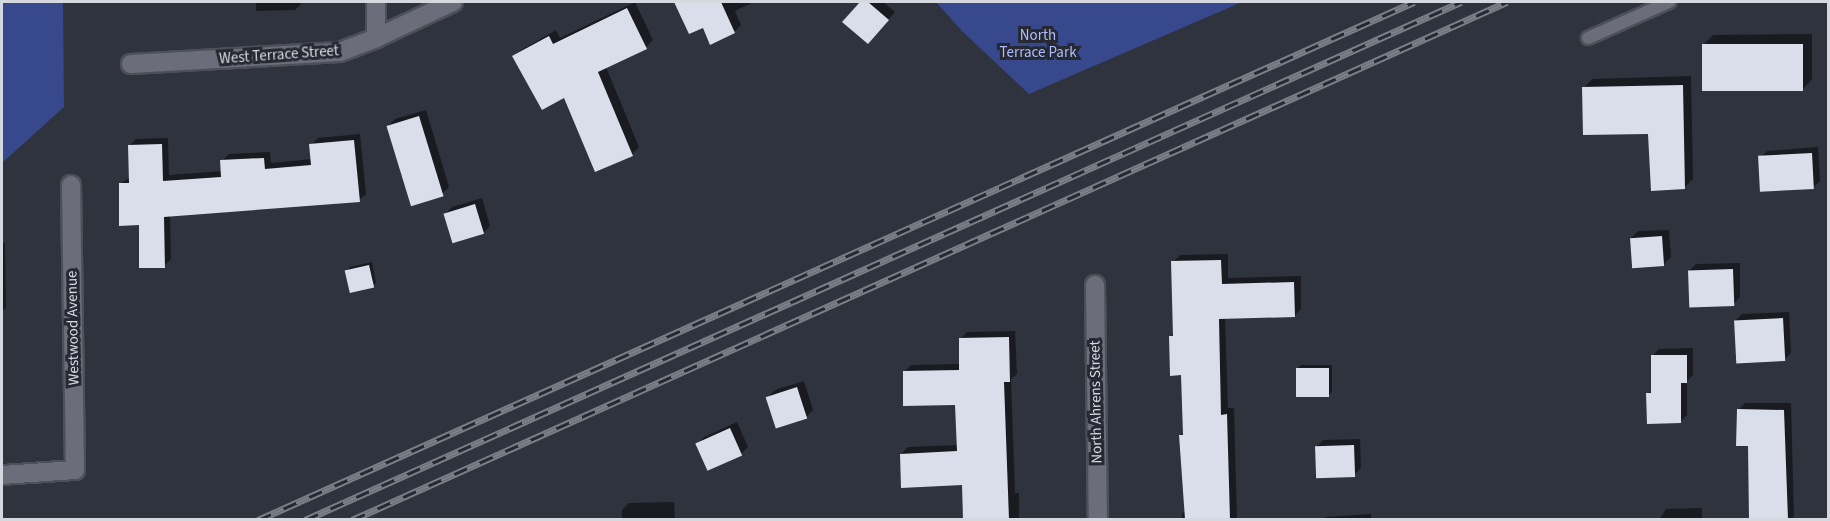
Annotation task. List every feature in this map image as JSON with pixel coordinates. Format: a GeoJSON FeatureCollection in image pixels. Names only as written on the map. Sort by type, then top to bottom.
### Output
{"type":"FeatureCollection","features":[{"type":"Feature","properties":{"kind":"street"},"geometry":{"type":"LineString","coordinates":[[376,2],[376,38]]}},
{"type":"Feature","properties":{"kind":"street","name":"West Terrace Street"},"geometry":{"type":"LineString","coordinates":[[131,64],[340,52],[453,2]]}},
{"type":"Feature","properties":{"kind":"street","name":"Westwood Avenue"},"geometry":{"type":"LineString","coordinates":[[2,475],[75,470],[71,186]]}},
{"type":"Feature","properties":{"kind":"street","name":"North Ahrens Street"},"geometry":{"type":"LineString","coordinates":[[1095,285],[1098,519]]}},
{"type":"Feature","properties":{"kind":"lane"},"geometry":{"type":"LineString","coordinates":[[1588,38],[1670,2]]}},
{"type":"Feature","properties":{"kind":"green space"},"geometry":{"type":"Polygon","coordinates":[[[2,2],[63,2],[64,107],[2,163],[2,2]]]}},
{"type":"Feature","properties":{"kind":"green space","name":"North Terrace Park"},"geometry":{"type":"Polygon","coordinates":[[[936,2],[1242,2],[1029,94],[962,31],[936,2]]]}},
{"type":"Feature","properties":{"kind":"building"},"geometry":{"type":"Polygon","coordinates":[[[674,2],[721,2],[735,33],[710,45],[703,28],[689,34],[674,2]]]}},
{"type":"Feature","properties":{"kind":"building"},"geometry":{"type":"Polygon","coordinates":[[[860,2],[868,2],[889,20],[868,44],[842,22],[860,2]]]}},
{"type":"Feature","properties":{"kind":"building"},"geometry":{"type":"Polygon","coordinates":[[[627,8],[647,49],[598,72],[633,156],[595,172],[564,98],[542,110],[512,56],[549,36],[553,44],[627,8]]]}},
{"type":"Feature","properties":{"kind":"building"},"geometry":{"type":"Polygon","coordinates":[[[1702,44],[1803,44],[1803,91],[1702,91],[1702,44]]]}},
{"type":"Feature","properties":{"kind":"building"},"geometry":{"type":"Polygon","coordinates":[[[1683,85],[1685,189],[1651,191],[1648,134],[1583,135],[1582,87],[1683,85]]]}},
{"type":"Feature","properties":{"kind":"building"},"geometry":{"type":"Polygon","coordinates":[[[419,116],[444,196],[411,206],[386,126],[419,116]]]}},
{"type":"Feature","properties":{"kind":"building"},"geometry":{"type":"Polygon","coordinates":[[[354,140],[360,202],[164,217],[165,268],[139,268],[139,225],[119,226],[119,183],[129,183],[128,145],[162,144],[163,181],[221,177],[220,160],[264,158],[265,169],[311,165],[309,144],[354,140]]]}},
{"type":"Feature","properties":{"kind":"building"},"geometry":{"type":"Polygon","coordinates":[[[1812,153],[1814,189],[1760,192],[1758,156],[1812,153]]]}},
{"type":"Feature","properties":{"kind":"building"},"geometry":{"type":"Polygon","coordinates":[[[475,204],[484,234],[453,243],[443,214],[475,204]]]}},
{"type":"Feature","properties":{"kind":"building"},"geometry":{"type":"Polygon","coordinates":[[[1662,236],[1664,266],[1632,268],[1630,238],[1662,236]]]}},
{"type":"Feature","properties":{"kind":"building"},"geometry":{"type":"Polygon","coordinates":[[[1221,260],[1222,284],[1294,282],[1295,317],[1219,319],[1221,415],[1227,414],[1230,519],[1185,519],[1179,435],[1183,435],[1181,375],[1170,376],[1169,336],[1173,336],[1171,261],[1221,260]]]}},
{"type":"Feature","properties":{"kind":"building"},"geometry":{"type":"Polygon","coordinates":[[[369,265],[374,287],[350,293],[345,271],[369,265]]]}},
{"type":"Feature","properties":{"kind":"building"},"geometry":{"type":"Polygon","coordinates":[[[1733,269],[1734,306],[1689,308],[1688,271],[1733,269]]]}},
{"type":"Feature","properties":{"kind":"building"},"geometry":{"type":"Polygon","coordinates":[[[1783,318],[1785,361],[1736,364],[1734,321],[1783,318]]]}},
{"type":"Feature","properties":{"kind":"building"},"geometry":{"type":"Polygon","coordinates":[[[1009,337],[1010,382],[1004,382],[1009,519],[963,519],[962,485],[901,488],[900,454],[957,451],[955,405],[903,406],[903,371],[959,370],[959,338],[1009,337]]]}},
{"type":"Feature","properties":{"kind":"building"},"geometry":{"type":"Polygon","coordinates":[[[1651,355],[1687,355],[1687,383],[1681,383],[1681,423],[1647,424],[1646,393],[1651,393],[1651,355]]]}},
{"type":"Feature","properties":{"kind":"building"},"geometry":{"type":"Polygon","coordinates":[[[1296,368],[1329,368],[1329,397],[1296,397],[1296,368]]]}},
{"type":"Feature","properties":{"kind":"building"},"geometry":{"type":"Polygon","coordinates":[[[797,387],[807,418],[776,429],[766,397],[797,387]]]}},
{"type":"Feature","properties":{"kind":"building"},"geometry":{"type":"Polygon","coordinates":[[[1737,409],[1784,410],[1788,519],[1749,519],[1748,446],[1736,446],[1737,409]]]}},
{"type":"Feature","properties":{"kind":"building"},"geometry":{"type":"Polygon","coordinates":[[[730,428],[742,455],[707,471],[695,443],[730,428]]]}},
{"type":"Feature","properties":{"kind":"building"},"geometry":{"type":"Polygon","coordinates":[[[1354,445],[1355,477],[1316,478],[1315,446],[1354,445]]]}},
{"type":"Feature","properties":{"kind":"railway"},"geometry":{"type":"LineString","coordinates":[[258,520],[1414,2]]}},
{"type":"Feature","properties":{"kind":"railway"},"geometry":{"type":"LineString","coordinates":[[305,520],[1461,2]]}},
{"type":"Feature","properties":{"kind":"railway"},"geometry":{"type":"LineString","coordinates":[[352,520],[1507,2]]}}]}
